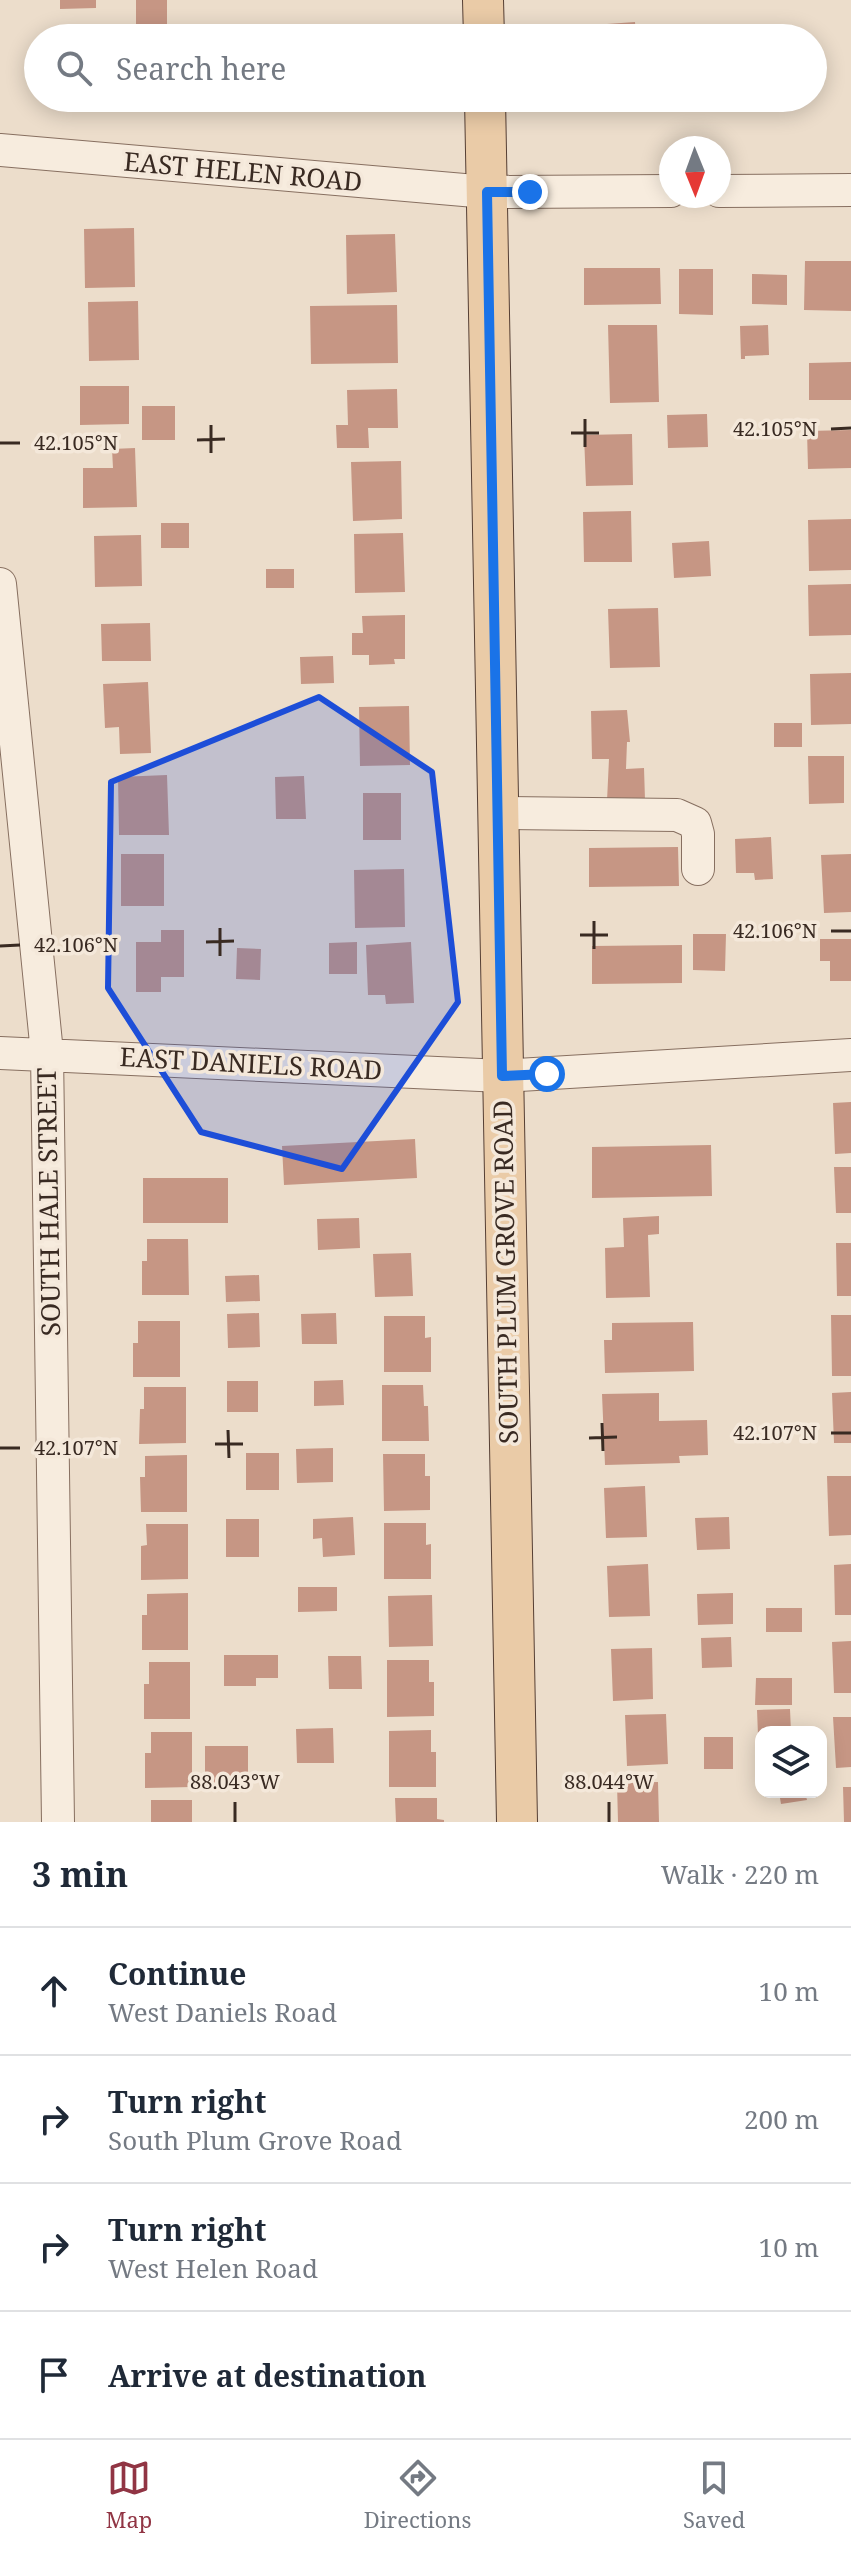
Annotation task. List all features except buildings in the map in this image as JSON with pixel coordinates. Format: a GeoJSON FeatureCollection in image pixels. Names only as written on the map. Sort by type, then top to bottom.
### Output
{"type":"FeatureCollection","features":[{"type":"Feature","properties":{"kind":"main road"},"geometry":{"type":"LineString","coordinates":[[483,0],[484,24]]}},
{"type":"Feature","properties":{"kind":"main road","name":"SOUTH PLUM GROVE ROAD"},"geometry":{"type":"LineString","coordinates":[[485,112],[517,1822]]}},
{"type":"Feature","properties":{"kind":"street","name":"EAST HELEN ROAD"},"geometry":{"type":"LineString","coordinates":[[0,150],[487,192],[659,191]]}},
{"type":"Feature","properties":{"kind":"street"},"geometry":{"type":"LineString","coordinates":[[731,191],[851,190]]}},
{"type":"Feature","properties":{"kind":"street","name":"SOUTH HALE STREET"},"geometry":{"type":"LineString","coordinates":[[0,584],[47,1053],[58,1822]]}},
{"type":"Feature","properties":{"kind":"street"},"geometry":{"type":"LineString","coordinates":[[497,813],[677,815],[695,823],[698,869]]}},
{"type":"Feature","properties":{"kind":"street","name":"EAST DANIELS ROAD"},"geometry":{"type":"LineString","coordinates":[[0,1053],[502,1076],[851,1055]]}},
{"type":"Feature","properties":{"kind":"highlighted area"},"geometry":{"type":"Polygon","coordinates":[[[319,697],[432,772],[458,1002],[342,1169],[201,1132],[108,988],[111,782],[319,697]]]}},
{"type":"Feature","properties":{"kind":"route"},"geometry":{"type":"LineString","coordinates":[[530,192],[487,192],[502,1076],[547,1074]]}}]}
